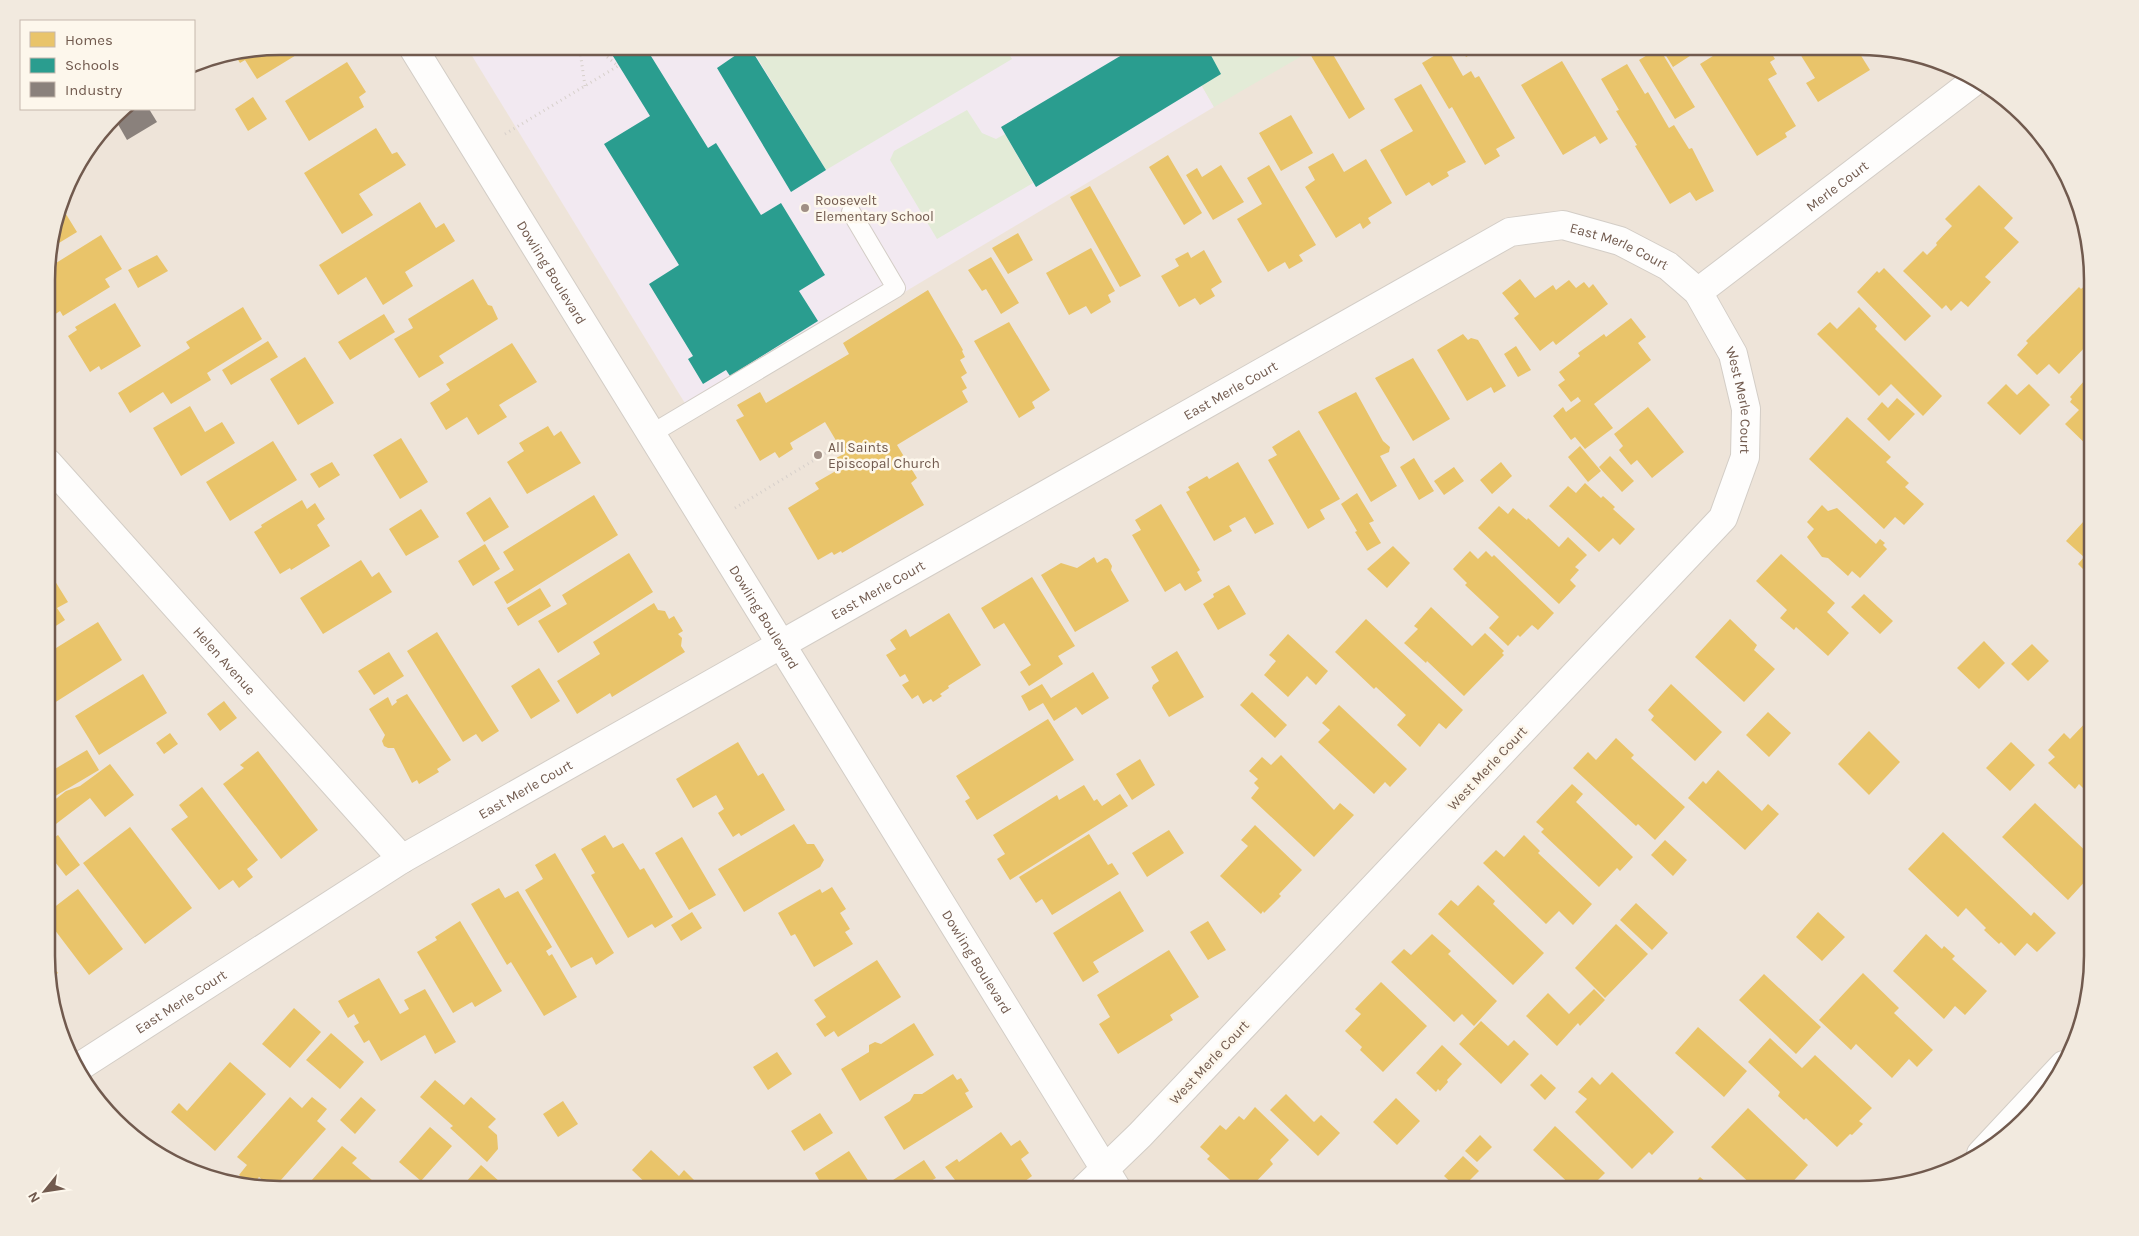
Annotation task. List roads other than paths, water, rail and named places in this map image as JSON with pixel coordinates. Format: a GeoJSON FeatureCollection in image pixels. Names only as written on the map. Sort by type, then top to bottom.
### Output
{"type":"FeatureCollection","features":[{"type":"Feature","properties":{"kind":"street","name":"Dowling Boulevard"},"geometry":{"type":"LineString","coordinates":[[417,55],[1111,1179]]}},
{"type":"Feature","properties":{"kind":"street","name":"Merle Court"},"geometry":{"type":"LineString","coordinates":[[1698,292],[1970,84]]}},
{"type":"Feature","properties":{"kind":"street","name":"East Merle Court"},"geometry":{"type":"LineString","coordinates":[[83,1064],[402,859],[1510,232],[1563,225],[1620,241],[1668,266],[1698,292]]}},
{"type":"Feature","properties":{"kind":"street","name":"West Merle Court"},"geometry":{"type":"LineString","coordinates":[[1111,1179],[1134,1142],[1723,518],[1745,457],[1746,408],[1733,354],[1698,292]]}},
{"type":"Feature","properties":{"kind":"street","name":"Helen Avenue"},"geometry":{"type":"LineString","coordinates":[[55,471],[402,859]]}},
{"type":"Feature","properties":{"kind":"street"},"geometry":{"type":"LineString","coordinates":[[2014,1119],[2031,1101]]}},
{"type":"Feature","properties":{"kind":"lane"},"geometry":{"type":"LineString","coordinates":[[651,434],[896,288],[851,212]]}},
{"type":"Feature","properties":{"kind":"place","name":"Roosevelt Elementary School"},"geometry":{"type":"Point","coordinates":[805,208]}},
{"type":"Feature","properties":{"kind":"place","name":"All Saints Episcopal Church"},"geometry":{"type":"Point","coordinates":[818,455]}}]}
